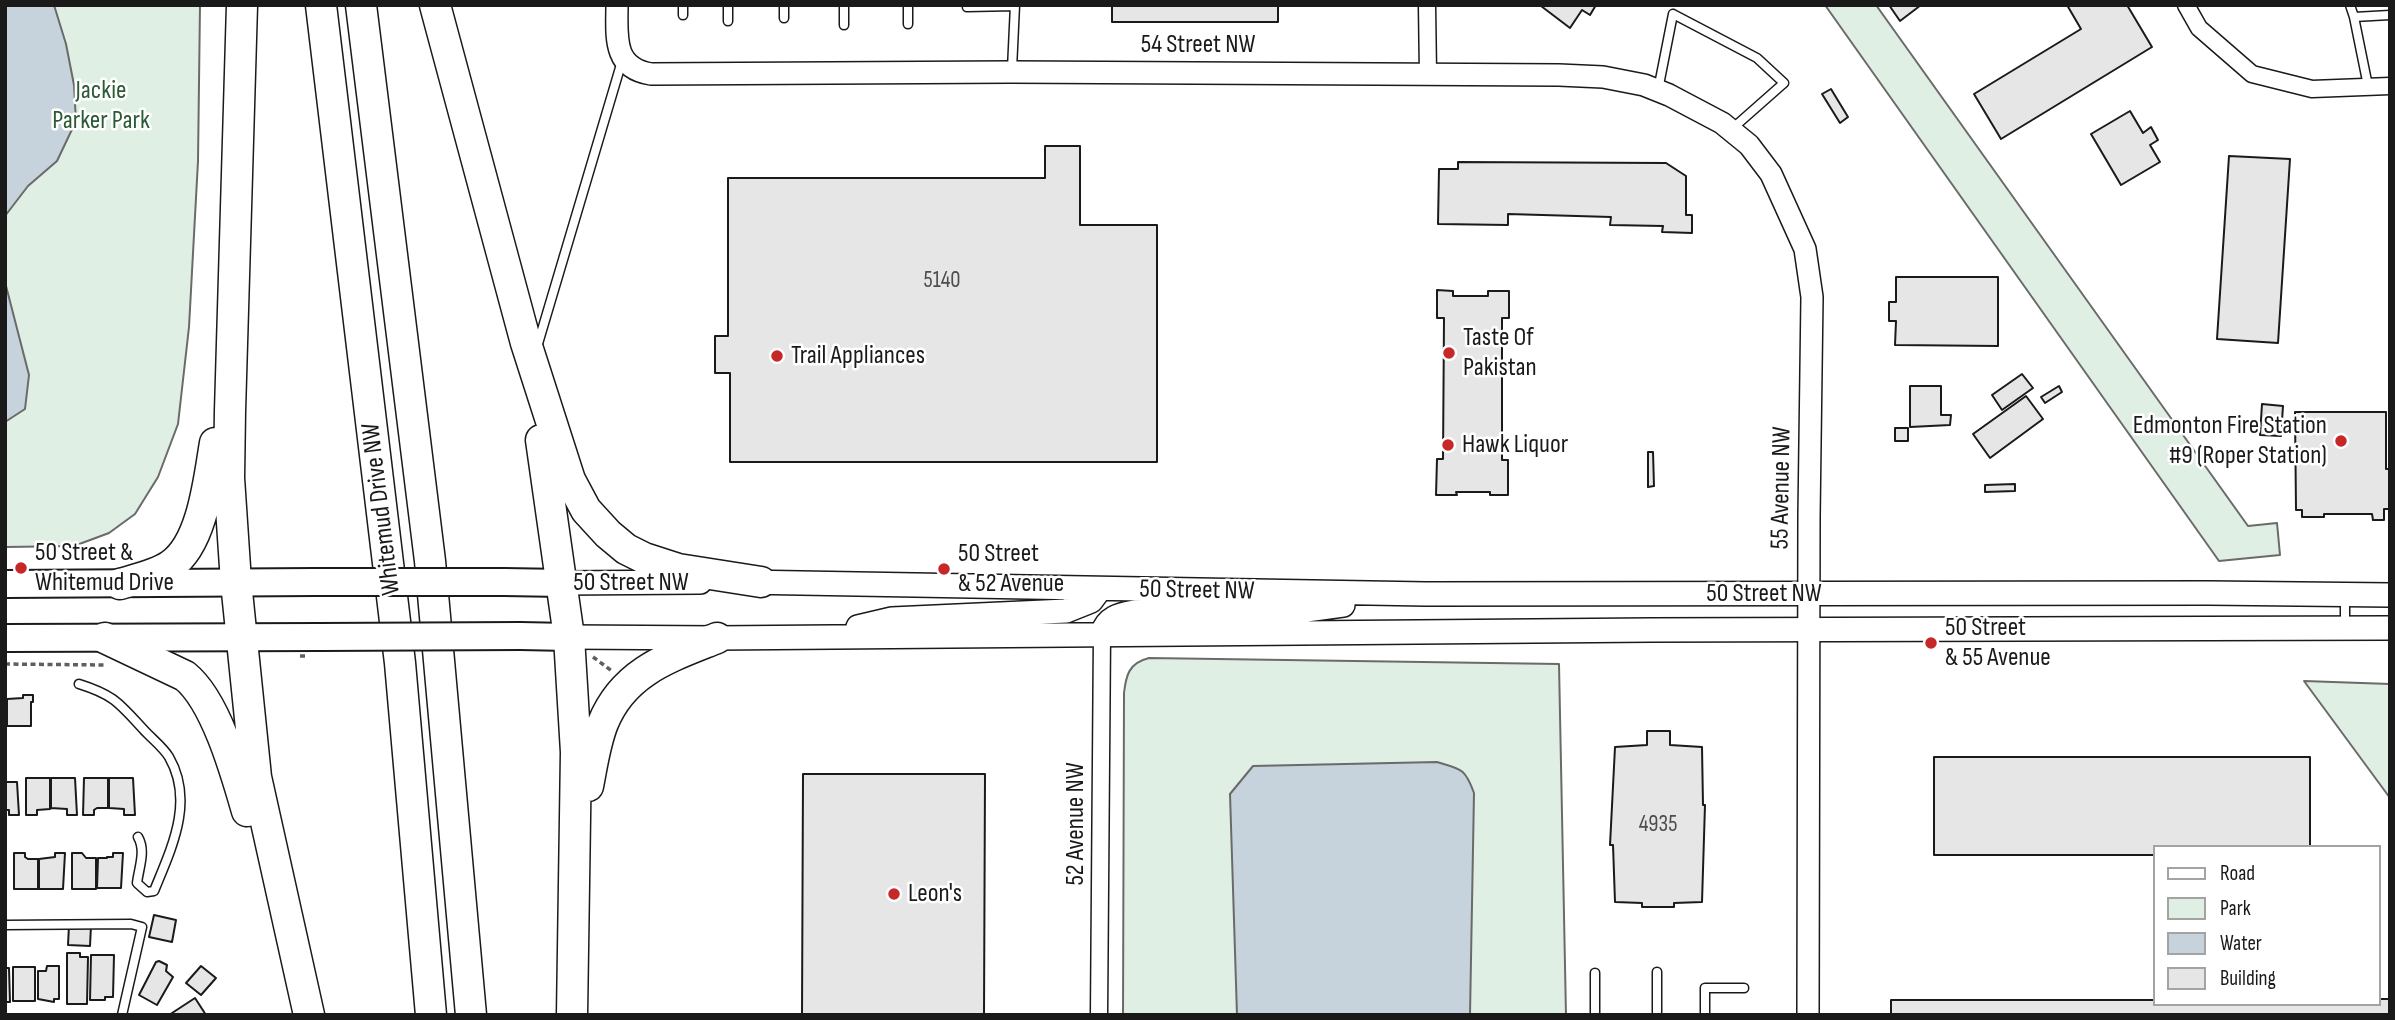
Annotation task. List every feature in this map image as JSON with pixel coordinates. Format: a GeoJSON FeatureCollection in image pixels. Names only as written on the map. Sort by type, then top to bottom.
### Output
{"type":"FeatureCollection","features":[{"type":"Feature","properties":{"kind":"highway"},"geometry":{"type":"LineString","coordinates":[[242,5],[229,478],[240,638],[256,777],[309,1015]]}},
{"type":"Feature","properties":{"kind":"highway","name":"Whitemud Drive NW"},"geometry":{"type":"LineString","coordinates":[[321,5],[400,663],[431,1015]]}},
{"type":"Feature","properties":{"kind":"highway","name":"Whitemud Drive NW"},"geometry":{"type":"LineString","coordinates":[[361,5],[430,561],[471,1015]]}},
{"type":"Feature","properties":{"kind":"highway"},"geometry":{"type":"LineString","coordinates":[[435,5],[529,353],[570,480],[586,510],[626,550],[678,569],[761,582]]}},
{"type":"Feature","properties":{"kind":"highway"},"geometry":{"type":"LineString","coordinates":[[120,584],[152,575],[169,566],[183,553],[191,539],[210,479],[231,349]]}},
{"type":"Feature","properties":{"kind":"highway"},"geometry":{"type":"LineString","coordinates":[[529,353],[569,637],[576,752],[572,1015]]}},
{"type":"Feature","properties":{"kind":"highway"},"geometry":{"type":"LineString","coordinates":[[576,838],[603,723],[617,697],[638,674],[672,656],[717,638]]}},
{"type":"Feature","properties":{"kind":"highway"},"geometry":{"type":"LineString","coordinates":[[106,652],[185,676],[194,683],[227,748],[253,831],[289,930]]}},
{"type":"Feature","properties":{"kind":"main road","name":"50 Street NW"},"geometry":{"type":"LineString","coordinates":[[5,584],[761,582],[1426,594],[2390,595]]}},
{"type":"Feature","properties":{"kind":"main road"},"geometry":{"type":"LineString","coordinates":[[817,636],[892,619],[1066,611],[1091,601],[1100,589]]}},
{"type":"Feature","properties":{"kind":"main road"},"geometry":{"type":"LineString","coordinates":[[1102,634],[1105,623],[1116,616],[1135,612],[1306,610],[1426,594]]}},
{"type":"Feature","properties":{"kind":"main road","name":"50 Street NW"},"geometry":{"type":"LineString","coordinates":[[5,638],[106,652],[240,638],[320,637],[717,638],[2390,628]]}},
{"type":"Feature","properties":{"kind":"street"},"geometry":{"type":"LineString","coordinates":[[617,5],[617,46],[627,62]]}},
{"type":"Feature","properties":{"kind":"street"},"geometry":{"type":"LineString","coordinates":[[1427,5],[1428,74]]}},
{"type":"Feature","properties":{"kind":"street"},"geometry":{"type":"LineString","coordinates":[[2186,5],[2199,28],[2252,74],[2312,89],[2390,86]]}},
{"type":"Feature","properties":{"kind":"street","name":"54 Street NW"},"geometry":{"type":"LineString","coordinates":[[627,62],[643,73],[671,75],[1012,72],[1603,77],[1658,90],[1698,110],[1731,130],[1749,145]]}},
{"type":"Feature","properties":{"kind":"street","name":"55 Avenue NW"},"geometry":{"type":"LineString","coordinates":[[1749,145],[1771,174],[1805,249],[1812,297],[1808,1015]]}},
{"type":"Feature","properties":{"kind":"street","name":"52 Avenue NW"},"geometry":{"type":"LineString","coordinates":[[1099,1015],[1102,634]]}},
{"type":"Feature","properties":{"kind":"lane"},"geometry":{"type":"LineString","coordinates":[[728,5],[728,21]]}},
{"type":"Feature","properties":{"kind":"lane"},"geometry":{"type":"LineString","coordinates":[[784,5],[784,18]]}},
{"type":"Feature","properties":{"kind":"lane"},"geometry":{"type":"LineString","coordinates":[[844,5],[844,25]]}},
{"type":"Feature","properties":{"kind":"lane"},"geometry":{"type":"LineString","coordinates":[[908,5],[908,24]]}},
{"type":"Feature","properties":{"kind":"lane"},"geometry":{"type":"LineString","coordinates":[[967,5],[1015,6],[1012,72]]}},
{"type":"Feature","properties":{"kind":"lane"},"geometry":{"type":"LineString","coordinates":[[1658,90],[1672,14],[1668,5]]}},
{"type":"Feature","properties":{"kind":"lane"},"geometry":{"type":"LineString","coordinates":[[2350,5],[2368,86]]}},
{"type":"Feature","properties":{"kind":"lane"},"geometry":{"type":"LineString","coordinates":[[1672,14],[1756,58],[1784,83],[1731,130]]}},
{"type":"Feature","properties":{"kind":"lane"},"geometry":{"type":"LineString","coordinates":[[2354,17],[2390,15]]}},
{"type":"Feature","properties":{"kind":"lane"},"geometry":{"type":"LineString","coordinates":[[529,353],[627,62]]}},
{"type":"Feature","properties":{"kind":"lane"},"geometry":{"type":"LineString","coordinates":[[2345,594],[2345,629]]}},
{"type":"Feature","properties":{"kind":"lane"},"geometry":{"type":"LineString","coordinates":[[79,684],[115,698],[169,757],[178,782],[181,812],[177,835],[154,891],[147,892],[137,883],[143,852],[138,837]]}},
{"type":"Feature","properties":{"kind":"lane"},"geometry":{"type":"LineString","coordinates":[[5,925],[131,923],[142,927],[122,1015]]}},
{"type":"Feature","properties":{"kind":"lane"},"geometry":{"type":"LineString","coordinates":[[1595,972],[1595,1015]]}},
{"type":"Feature","properties":{"kind":"lane"},"geometry":{"type":"LineString","coordinates":[[1657,972],[1657,1012]]}},
{"type":"Feature","properties":{"kind":"lane"},"geometry":{"type":"LineString","coordinates":[[1705,1015],[1705,988],[1744,988]]}},
{"type":"Feature","properties":{"kind":"path"},"geometry":{"type":"LineString","coordinates":[[5,664],[106,652]]}},
{"type":"Feature","properties":{"kind":"path"},"geometry":{"type":"LineString","coordinates":[[593,657],[621,677]]}},
{"type":"Feature","properties":{"kind":"green space","name":"Jackie Parker Park"},"geometry":{"type":"Polygon","coordinates":[[[5,5],[200,5],[198,161],[189,327],[178,424],[158,477],[135,514],[109,533],[74,546],[5,547],[5,5]]]}},
{"type":"Feature","properties":{"kind":"green space"},"geometry":{"type":"Polygon","coordinates":[[[1825,5],[1876,5],[2248,526],[2277,523],[2280,555],[2219,561],[1825,5]]]}},
{"type":"Feature","properties":{"kind":"green space"},"geometry":{"type":"Polygon","coordinates":[[[1149,658],[1559,664],[1566,1015],[1123,1015],[1124,693],[1130,671],[1137,663],[1149,658]]]}},
{"type":"Feature","properties":{"kind":"green space"},"geometry":{"type":"Polygon","coordinates":[[[2304,681],[2390,684],[2390,798],[2304,681]]]}},
{"type":"Feature","properties":{"kind":"water"},"geometry":{"type":"Polygon","coordinates":[[[5,5],[54,5],[66,44],[74,85],[76,121],[57,161],[28,186],[5,216],[5,5]]]}},
{"type":"Feature","properties":{"kind":"water"},"geometry":{"type":"Polygon","coordinates":[[[5,282],[29,375],[25,409],[5,422],[5,282]]]}},
{"type":"Feature","properties":{"kind":"water"},"geometry":{"type":"Polygon","coordinates":[[[1437,762],[1452,766],[1465,774],[1474,793],[1470,1015],[1237,1015],[1230,794],[1253,766],[1437,762]]]}},
{"type":"Feature","properties":{"kind":"building"},"geometry":{"type":"Polygon","coordinates":[[[1112,5],[1278,5],[1278,22],[1112,22],[1112,5]]]}},
{"type":"Feature","properties":{"kind":"building"},"geometry":{"type":"Polygon","coordinates":[[[1596,5],[1590,15],[1582,10],[1570,28],[1541,6],[1596,5]]]}},
{"type":"Feature","properties":{"kind":"building"},"geometry":{"type":"Polygon","coordinates":[[[1889,5],[1921,5],[1900,21],[1889,5]]]}},
{"type":"Feature","properties":{"kind":"building"},"geometry":{"type":"Polygon","coordinates":[[[2067,5],[2127,5],[2152,47],[2001,139],[1974,94],[2081,29],[2067,5]]]}},
{"type":"Feature","properties":{"kind":"building"},"geometry":{"type":"Polygon","coordinates":[[[1831,89],[1848,117],[1840,123],[1822,94],[1831,89]]]}},
{"type":"Feature","properties":{"kind":"building"},"geometry":{"type":"Polygon","coordinates":[[[2130,111],[2143,133],[2151,127],[2158,140],[2150,145],[2160,162],[2121,185],[2091,134],[2130,111]]]}},
{"type":"Feature","properties":{"kind":"building"},"geometry":{"type":"Polygon","coordinates":[[[1045,146],[1080,146],[1080,225],[1157,225],[1157,462],[730,462],[730,373],[715,373],[715,336],[728,336],[728,178],[1045,178],[1045,146]]]}},
{"type":"Feature","properties":{"kind":"building"},"geometry":{"type":"Polygon","coordinates":[[[2229,156],[2290,159],[2278,343],[2217,339],[2229,156]]]}},
{"type":"Feature","properties":{"kind":"building"},"geometry":{"type":"Polygon","coordinates":[[[1458,162],[1666,163],[1686,176],[1686,215],[1692,215],[1692,233],[1662,232],[1663,226],[1610,225],[1611,217],[1508,214],[1508,225],[1438,224],[1439,169],[1458,169],[1458,162]]]}},
{"type":"Feature","properties":{"kind":"building"},"geometry":{"type":"Polygon","coordinates":[[[1896,277],[1998,277],[1998,346],[1895,345],[1896,321],[1889,321],[1889,302],[1896,302],[1896,277]]]}},
{"type":"Feature","properties":{"kind":"building"},"geometry":{"type":"Polygon","coordinates":[[[1437,290],[1453,291],[1453,296],[1488,296],[1488,291],[1509,291],[1509,318],[1502,318],[1502,460],[1508,460],[1508,495],[1456,492],[1457,495],[1436,495],[1437,459],[1443,459],[1444,318],[1437,318],[1437,290]]]}},
{"type":"Feature","properties":{"kind":"building"},"geometry":{"type":"Polygon","coordinates":[[[2022,374],[2033,388],[2002,410],[1992,395],[2022,374]]]}},
{"type":"Feature","properties":{"kind":"building"},"geometry":{"type":"Polygon","coordinates":[[[1910,386],[1941,386],[1941,415],[1951,415],[1950,425],[1910,427],[1910,386]]]}},
{"type":"Feature","properties":{"kind":"building"},"geometry":{"type":"Polygon","coordinates":[[[2059,386],[2062,392],[2045,403],[2041,397],[2059,386]]]}},
{"type":"Feature","properties":{"kind":"building"},"geometry":{"type":"Polygon","coordinates":[[[2026,396],[2043,419],[1990,458],[1973,434],[2026,396]]]}},
{"type":"Feature","properties":{"kind":"building"},"geometry":{"type":"Polygon","coordinates":[[[2262,404],[2283,406],[2281,436],[2260,435],[2262,404]]]}},
{"type":"Feature","properties":{"kind":"building","name":"Edmonton Fire Station #9 (Roper Station)"},"geometry":{"type":"Polygon","coordinates":[[[2295,412],[2386,412],[2386,469],[2390,469],[2390,509],[2384,509],[2384,520],[2373,520],[2372,514],[2302,517],[2302,510],[2296,510],[2295,412]]]}},
{"type":"Feature","properties":{"kind":"building"},"geometry":{"type":"Polygon","coordinates":[[[1895,428],[1908,428],[1908,441],[1895,441],[1895,428]]]}},
{"type":"Feature","properties":{"kind":"building"},"geometry":{"type":"Polygon","coordinates":[[[1648,452],[1653,452],[1654,486],[1648,487],[1648,452]]]}},
{"type":"Feature","properties":{"kind":"building"},"geometry":{"type":"Polygon","coordinates":[[[2015,484],[2015,491],[1985,492],[1985,485],[2015,484]]]}},
{"type":"Feature","properties":{"kind":"building"},"geometry":{"type":"Polygon","coordinates":[[[23,695],[33,695],[31,726],[7,726],[7,699],[23,698],[23,695]]]}},
{"type":"Feature","properties":{"kind":"building"},"geometry":{"type":"Polygon","coordinates":[[[1647,731],[1670,731],[1670,745],[1702,747],[1705,805],[1702,902],[1674,903],[1674,907],[1642,907],[1642,903],[1615,902],[1613,845],[1610,845],[1615,747],[1647,745],[1647,731]]]}},
{"type":"Feature","properties":{"kind":"building"},"geometry":{"type":"Polygon","coordinates":[[[1934,757],[2310,757],[2310,845],[2154,845],[2154,855],[1934,855],[1934,757]]]}},
{"type":"Feature","properties":{"kind":"building","name":"Leon's"},"geometry":{"type":"Polygon","coordinates":[[[803,774],[985,774],[984,1015],[802,1015],[803,774]]]}},
{"type":"Feature","properties":{"kind":"building"},"geometry":{"type":"Polygon","coordinates":[[[26,778],[50,778],[50,809],[37,810],[37,815],[26,815],[26,778]]]}},
{"type":"Feature","properties":{"kind":"building"},"geometry":{"type":"Polygon","coordinates":[[[51,778],[75,778],[77,815],[67,815],[67,809],[51,808],[51,778]]]}},
{"type":"Feature","properties":{"kind":"building"},"geometry":{"type":"Polygon","coordinates":[[[84,778],[108,778],[108,808],[97,808],[94,815],[83,815],[84,778]]]}},
{"type":"Feature","properties":{"kind":"building"},"geometry":{"type":"Polygon","coordinates":[[[109,778],[133,778],[135,815],[124,815],[124,809],[109,808],[109,778]]]}},
{"type":"Feature","properties":{"kind":"building"},"geometry":{"type":"Polygon","coordinates":[[[5,782],[17,782],[19,815],[9,815],[9,810],[5,810],[5,782]]]}},
{"type":"Feature","properties":{"kind":"building"},"geometry":{"type":"Polygon","coordinates":[[[14,853],[25,853],[28,859],[38,859],[38,889],[14,889],[14,853]]]}},
{"type":"Feature","properties":{"kind":"building"},"geometry":{"type":"Polygon","coordinates":[[[55,853],[65,853],[63,889],[39,889],[39,859],[55,857],[55,853]]]}},
{"type":"Feature","properties":{"kind":"building"},"geometry":{"type":"Polygon","coordinates":[[[72,853],[96,858],[96,889],[72,889],[72,853]]]}},
{"type":"Feature","properties":{"kind":"building"},"geometry":{"type":"Polygon","coordinates":[[[113,853],[123,853],[121,888],[97,888],[98,858],[113,857],[113,853]]]}},
{"type":"Feature","properties":{"kind":"building"},"geometry":{"type":"Polygon","coordinates":[[[154,915],[176,920],[172,942],[149,937],[154,915]]]}},
{"type":"Feature","properties":{"kind":"building"},"geometry":{"type":"Polygon","coordinates":[[[69,925],[91,926],[90,946],[68,945],[69,925]]]}},
{"type":"Feature","properties":{"kind":"building"},"geometry":{"type":"Polygon","coordinates":[[[67,953],[80,953],[80,957],[88,957],[87,1004],[67,1004],[67,953]]]}},
{"type":"Feature","properties":{"kind":"building"},"geometry":{"type":"Polygon","coordinates":[[[91,955],[114,955],[113,997],[90,1000],[91,955]]]}},
{"type":"Feature","properties":{"kind":"building"},"geometry":{"type":"Polygon","coordinates":[[[159,961],[167,965],[166,971],[173,977],[157,1005],[139,995],[159,961]]]}},
{"type":"Feature","properties":{"kind":"building"},"geometry":{"type":"Polygon","coordinates":[[[47,966],[59,966],[59,999],[54,999],[54,1002],[38,999],[38,971],[46,971],[47,966]]]}},
{"type":"Feature","properties":{"kind":"building"},"geometry":{"type":"Polygon","coordinates":[[[201,966],[216,978],[201,995],[186,983],[201,966]]]}},
{"type":"Feature","properties":{"kind":"building"},"geometry":{"type":"Polygon","coordinates":[[[13,967],[35,967],[35,1001],[13,1001],[13,967]]]}},
{"type":"Feature","properties":{"kind":"building"},"geometry":{"type":"Polygon","coordinates":[[[5,968],[9,968],[10,1002],[5,1002],[5,968]]]}},
{"type":"Feature","properties":{"kind":"building"},"geometry":{"type":"Polygon","coordinates":[[[195,998],[206,1015],[169,1015],[195,998]]]}},
{"type":"Feature","properties":{"kind":"building"},"geometry":{"type":"Polygon","coordinates":[[[2381,999],[2390,999],[2390,1015],[1891,1015],[1891,1000],[2154,1000],[2154,1006],[2381,1006],[2381,999]]]}},
{"type":"Feature","properties":{"kind":"place","name":"Taste Of Pakistan"},"geometry":{"type":"Point","coordinates":[1449,353]}},
{"type":"Feature","properties":{"kind":"place","name":"Trail Appliances"},"geometry":{"type":"Point","coordinates":[777,356]}},
{"type":"Feature","properties":{"kind":"place","name":"Edmonton Fire Station #9 (Roper Station)"},"geometry":{"type":"Point","coordinates":[2341,441]}},
{"type":"Feature","properties":{"kind":"place","name":"Hawk Liquor"},"geometry":{"type":"Point","coordinates":[1448,445]}},
{"type":"Feature","properties":{"kind":"place","name":"50 Street & Whitemud Drive"},"geometry":{"type":"Point","coordinates":[21,568]}},
{"type":"Feature","properties":{"kind":"place","name":"50 Street & 52 Avenue"},"geometry":{"type":"Point","coordinates":[944,569]}},
{"type":"Feature","properties":{"kind":"place","name":"50 Street & 55 Avenue"},"geometry":{"type":"Point","coordinates":[1931,643]}},
{"type":"Feature","properties":{"kind":"place","name":"Leon's"},"geometry":{"type":"Point","coordinates":[894,894]}}]}
